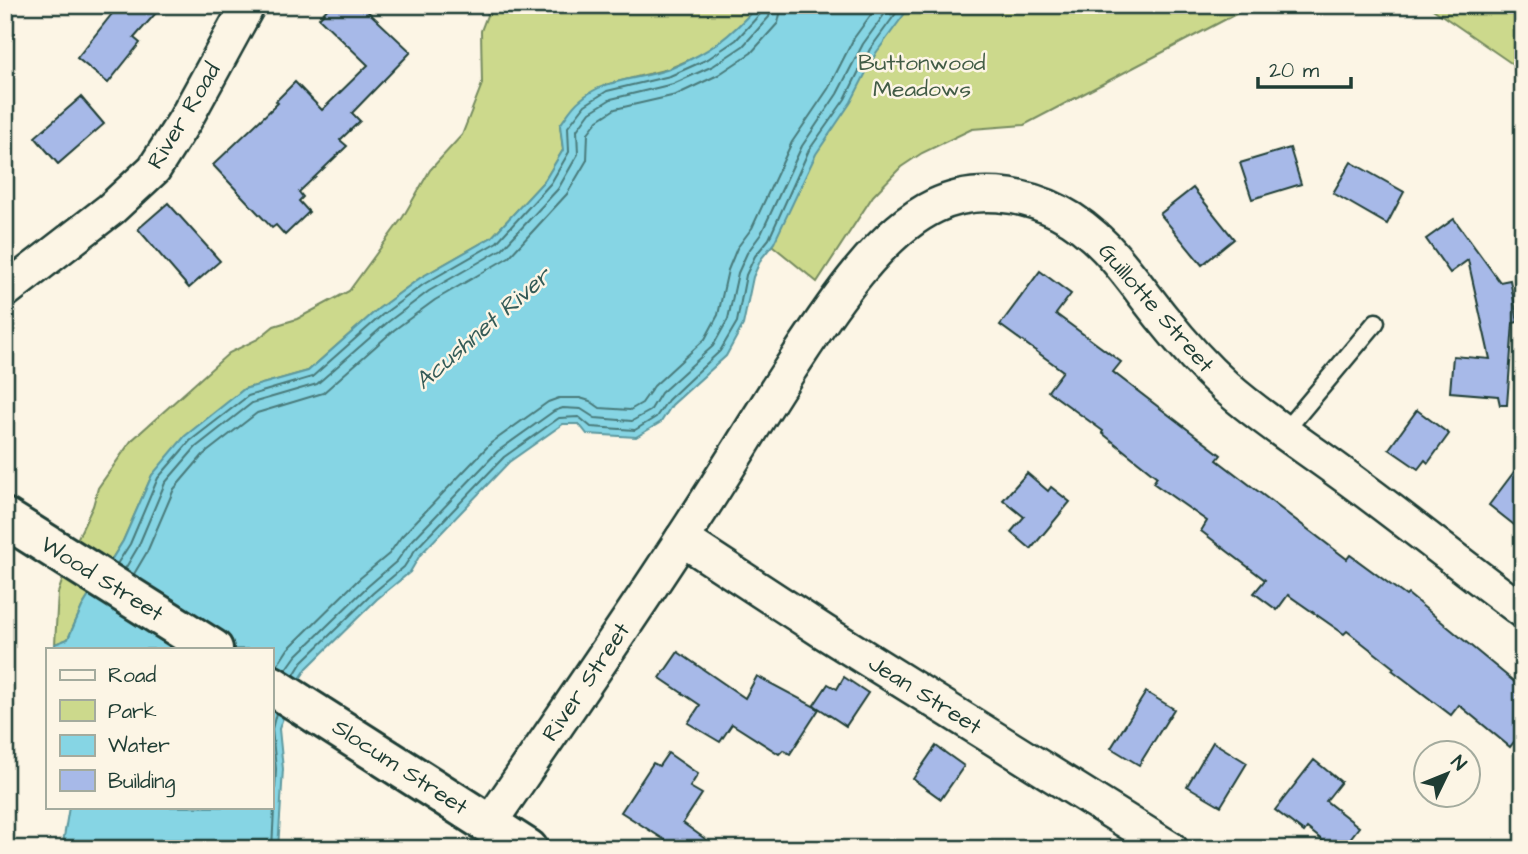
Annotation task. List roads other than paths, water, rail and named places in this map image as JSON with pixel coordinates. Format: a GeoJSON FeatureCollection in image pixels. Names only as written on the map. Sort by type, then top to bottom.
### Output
{"type":"FeatureCollection","features":[{"type":"Feature","properties":{"kind":"street","name":"River Road"},"geometry":{"type":"LineString","coordinates":[[5,291],[111,209],[154,169],[185,120],[248,5]]}},
{"type":"Feature","properties":{"kind":"street","name":"Guillotte Street"},"geometry":{"type":"LineString","coordinates":[[682,539],[841,294],[873,257],[913,220],[935,206],[954,199],[996,195],[1040,204],[1080,225],[1116,258],[1163,320],[1225,386],[1523,611]]}},
{"type":"Feature","properties":{"kind":"street","name":"Wood Street"},"geometry":{"type":"LineString","coordinates":[[5,518],[206,645]]}},
{"type":"Feature","properties":{"kind":"street","name":"River Street"},"geometry":{"type":"LineString","coordinates":[[508,840],[682,539]]}},
{"type":"Feature","properties":{"kind":"street","name":"Jean Street"},"geometry":{"type":"LineString","coordinates":[[682,539],[824,632],[1171,849]]}},
{"type":"Feature","properties":{"kind":"street","name":"Slocum Street"},"geometry":{"type":"LineString","coordinates":[[273,686],[508,840]]}},
{"type":"Feature","properties":{"kind":"lane"},"geometry":{"type":"LineString","coordinates":[[1284,432],[1376,321]]}},
{"type":"Feature","properties":{"kind":"water","name":"Acushnet River"},"geometry":{"type":"Polygon","coordinates":[[[758,5],[911,5],[876,53],[851,102],[816,154],[774,243],[761,259],[753,277],[743,325],[726,356],[672,405],[661,422],[636,437],[587,434],[579,424],[563,424],[509,462],[420,555],[410,572],[377,599],[307,668],[294,688],[279,729],[283,769],[278,849],[62,849],[69,808],[273,808],[273,648],[55,648],[55,644],[68,639],[82,607],[123,541],[152,475],[185,436],[244,389],[308,371],[378,309],[420,278],[492,237],[545,180],[563,150],[560,125],[580,100],[601,87],[672,68],[719,42],[758,5]]]}},
{"type":"Feature","properties":{"kind":"park label","name":"Buttonwood Meadows"},"geometry":{"type":"Point","coordinates":[922,76]}}]}
